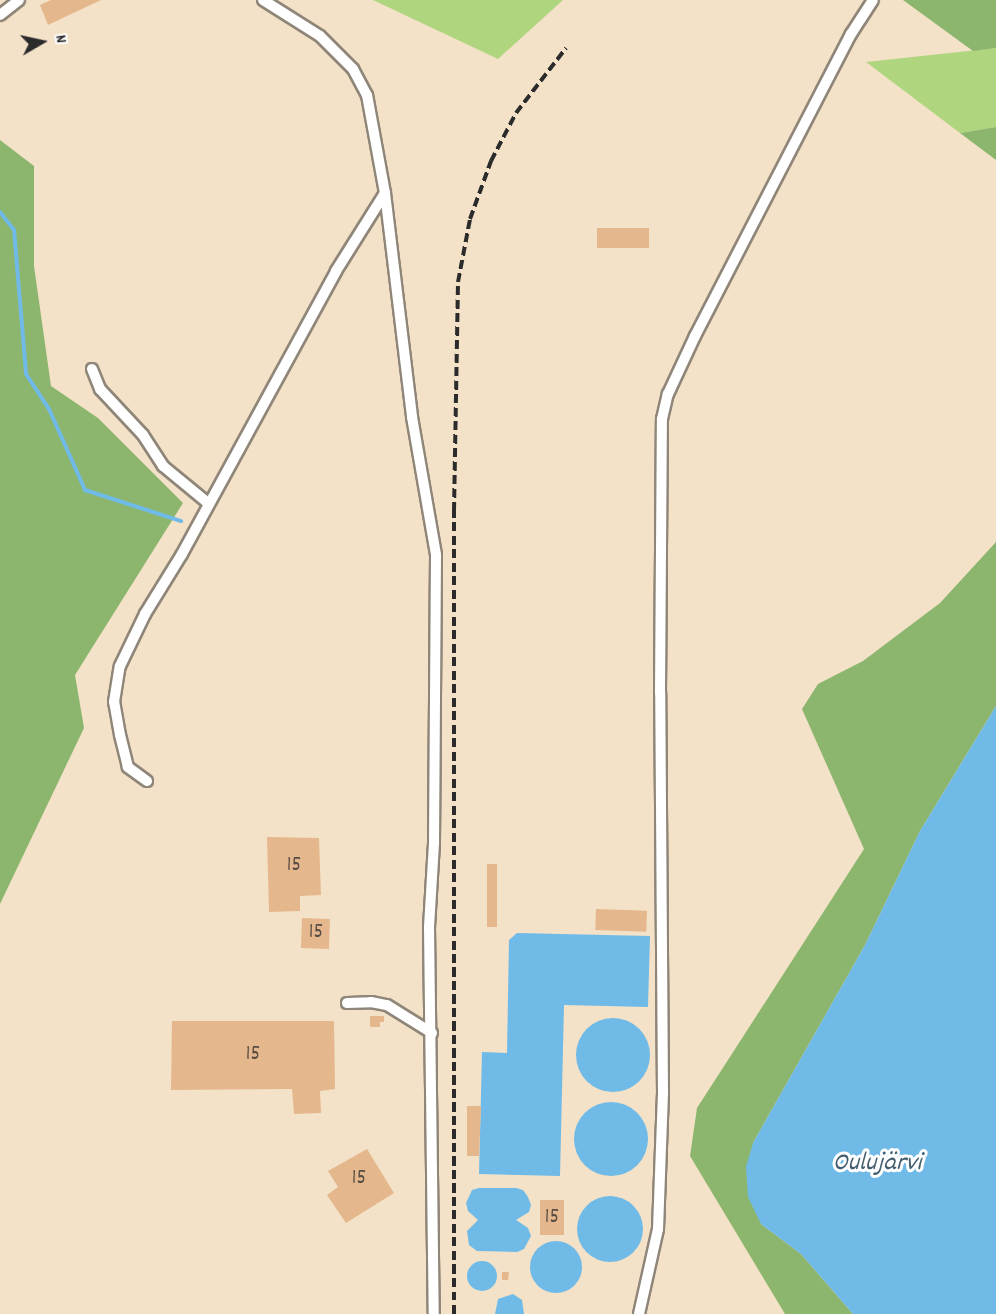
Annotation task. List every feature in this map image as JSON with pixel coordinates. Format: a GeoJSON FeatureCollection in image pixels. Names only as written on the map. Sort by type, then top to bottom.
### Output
{"type":"FeatureCollection","features":[{"type":"Feature","properties":{"kind":"street"},"geometry":{"type":"LineString","coordinates":[[0,15],[19,0]]}},
{"type":"Feature","properties":{"kind":"street"},"geometry":{"type":"LineString","coordinates":[[263,0],[320,36],[353,69],[367,95],[385,193],[412,417],[436,555],[435,843],[429,927],[434,1314]]}},
{"type":"Feature","properties":{"kind":"street"},"geometry":{"type":"LineString","coordinates":[[639,1314],[658,1229],[663,1093],[660,693],[662,419],[668,394],[695,336],[851,34],[873,0]]}},
{"type":"Feature","properties":{"kind":"street"},"geometry":{"type":"LineString","coordinates":[[147,781],[128,767],[120,735],[114,702],[120,666],[144,614],[182,554],[336,271],[385,193]]}},
{"type":"Feature","properties":{"kind":"street"},"geometry":{"type":"LineString","coordinates":[[92,369],[100,389],[143,435],[163,466],[208,503]]}},
{"type":"Feature","properties":{"kind":"street"},"geometry":{"type":"LineString","coordinates":[[347,1003],[371,1002],[387,1005],[432,1033]]}},
{"type":"Feature","properties":{"kind":"green space"},"geometry":{"type":"Polygon","coordinates":[[[373,0],[563,0],[498,59],[373,0]]]}},
{"type":"Feature","properties":{"kind":"green space"},"geometry":{"type":"Polygon","coordinates":[[[903,0],[996,0],[996,48],[973,51],[903,0]]]}},
{"type":"Feature","properties":{"kind":"green space"},"geometry":{"type":"Polygon","coordinates":[[[996,48],[996,127],[960,133],[866,62],[996,48]]]}},
{"type":"Feature","properties":{"kind":"green space"},"geometry":{"type":"Polygon","coordinates":[[[996,127],[996,160],[960,133],[996,127]]]}},
{"type":"Feature","properties":{"kind":"green space"},"geometry":{"type":"Polygon","coordinates":[[[0,140],[34,166],[34,266],[51,386],[98,418],[183,503],[75,675],[84,728],[0,904],[0,140]]]}},
{"type":"Feature","properties":{"kind":"green space"},"geometry":{"type":"Polygon","coordinates":[[[996,542],[996,706],[920,831],[865,945],[753,1143],[761,1224],[801,1254],[853,1314],[785,1314],[690,1156],[697,1108],[864,849],[802,709],[818,684],[863,661],[940,603],[996,542]]]}},
{"type":"Feature","properties":{"kind":"water","name":"Oulujärvi"},"geometry":{"type":"Polygon","coordinates":[[[996,706],[996,1314],[853,1314],[801,1254],[761,1224],[748,1197],[746,1167],[753,1143],[865,945],[920,831],[996,706]]]}},
{"type":"Feature","properties":{"kind":"water"},"geometry":{"type":"Polygon","coordinates":[[[517,933],[650,936],[648,1007],[564,1005],[560,1176],[479,1174],[482,1052],[507,1053],[509,940],[517,933]]]}},
{"type":"Feature","properties":{"kind":"water"},"geometry":{"type":"Polygon","coordinates":[[[606,1018],[620,1018],[634,1024],[644,1034],[650,1048],[648,1069],[634,1086],[620,1092],[606,1092],[592,1086],[582,1076],[576,1062],[576,1048],[582,1034],[592,1024],[606,1018]]]}},
{"type":"Feature","properties":{"kind":"water"},"geometry":{"type":"Polygon","coordinates":[[[604,1102],[618,1102],[632,1108],[642,1118],[648,1132],[646,1153],[632,1170],[618,1176],[604,1176],[590,1170],[580,1160],[574,1146],[574,1132],[580,1118],[590,1108],[604,1102]]]}},
{"type":"Feature","properties":{"kind":"water"},"geometry":{"type":"Polygon","coordinates":[[[479,1188],[523,1190],[531,1205],[529,1212],[516,1220],[528,1228],[531,1236],[524,1249],[517,1252],[477,1251],[469,1245],[467,1231],[478,1220],[468,1211],[466,1203],[472,1190],[479,1188]]]}},
{"type":"Feature","properties":{"kind":"water"},"geometry":{"type":"Polygon","coordinates":[[[610,1196],[623,1199],[633,1206],[640,1216],[643,1229],[640,1242],[633,1252],[623,1259],[610,1262],[597,1259],[587,1252],[580,1242],[577,1229],[580,1216],[587,1206],[597,1199],[610,1196]]]}},
{"type":"Feature","properties":{"kind":"water"},"geometry":{"type":"Polygon","coordinates":[[[556,1241],[566,1243],[574,1249],[580,1257],[582,1267],[580,1277],[574,1285],[566,1291],[556,1293],[546,1291],[538,1285],[532,1277],[530,1267],[532,1257],[538,1249],[546,1243],[556,1241]]]}},
{"type":"Feature","properties":{"kind":"water"},"geometry":{"type":"Polygon","coordinates":[[[482,1261],[493,1265],[497,1276],[493,1287],[482,1291],[471,1287],[467,1276],[471,1265],[482,1261]]]}},
{"type":"Feature","properties":{"kind":"water"},"geometry":{"type":"Polygon","coordinates":[[[513,1294],[522,1300],[524,1314],[495,1314],[498,1299],[513,1294]]]}},
{"type":"Feature","properties":{"kind":"building"},"geometry":{"type":"Polygon","coordinates":[[[51,0],[101,0],[48,25],[40,5],[51,0]]]}},
{"type":"Feature","properties":{"kind":"building"},"geometry":{"type":"Polygon","coordinates":[[[597,228],[649,228],[649,248],[597,248],[597,228]]]}},
{"type":"Feature","properties":{"kind":"building"},"geometry":{"type":"Polygon","coordinates":[[[267,837],[319,838],[321,895],[300,896],[300,911],[269,912],[267,837]]]}},
{"type":"Feature","properties":{"kind":"building"},"geometry":{"type":"Polygon","coordinates":[[[487,864],[497,864],[497,927],[487,927],[487,864]]]}},
{"type":"Feature","properties":{"kind":"building"},"geometry":{"type":"Polygon","coordinates":[[[596,909],[647,911],[646,932],[595,930],[596,909]]]}},
{"type":"Feature","properties":{"kind":"building"},"geometry":{"type":"Polygon","coordinates":[[[302,918],[330,919],[329,949],[301,948],[302,918]]]}},
{"type":"Feature","properties":{"kind":"building"},"geometry":{"type":"Polygon","coordinates":[[[370,1016],[384,1016],[384,1022],[380,1022],[380,1027],[370,1027],[370,1016]]]}},
{"type":"Feature","properties":{"kind":"building"},"geometry":{"type":"Polygon","coordinates":[[[172,1021],[334,1021],[335,1089],[320,1091],[321,1113],[294,1114],[292,1089],[171,1090],[172,1021]]]}},
{"type":"Feature","properties":{"kind":"building"},"geometry":{"type":"Polygon","coordinates":[[[467,1106],[481,1106],[479,1156],[467,1156],[467,1106]]]}},
{"type":"Feature","properties":{"kind":"building"},"geometry":{"type":"Polygon","coordinates":[[[367,1149],[394,1193],[346,1223],[327,1195],[338,1187],[328,1171],[367,1149]]]}},
{"type":"Feature","properties":{"kind":"building"},"geometry":{"type":"Polygon","coordinates":[[[540,1200],[564,1200],[564,1235],[540,1235],[540,1200]]]}},
{"type":"Feature","properties":{"kind":"building"},"geometry":{"type":"Polygon","coordinates":[[[502,1272],[509,1272],[508,1280],[502,1280],[502,1272]]]}},
{"type":"Feature","properties":{"kind":"waterway"},"geometry":{"type":"LineString","coordinates":[[0,212],[14,230],[26,374],[49,409],[85,490],[181,521]]}},
{"type":"Feature","properties":{"kind":"railway"},"geometry":{"type":"LineString","coordinates":[[454,1314],[454,511],[458,282],[470,219],[491,161],[516,113],[566,48]]}}]}
